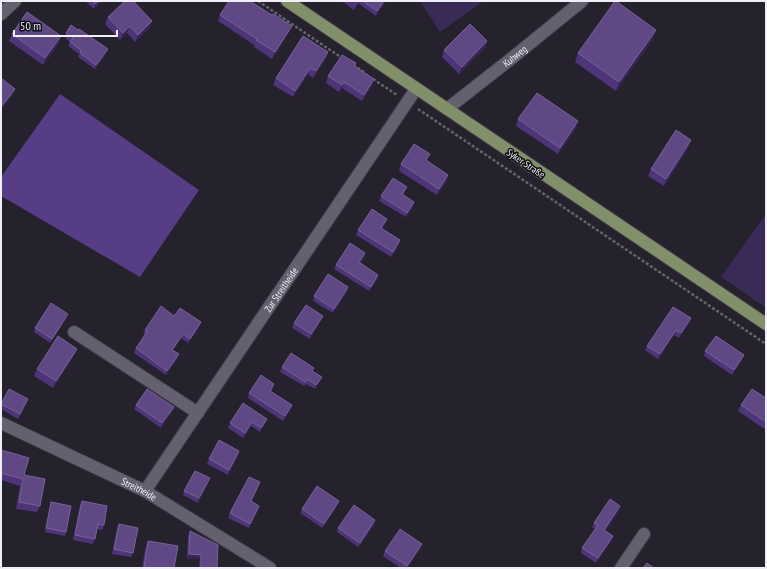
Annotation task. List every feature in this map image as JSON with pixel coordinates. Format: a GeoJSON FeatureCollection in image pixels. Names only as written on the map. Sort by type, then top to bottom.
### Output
{"type":"FeatureCollection","features":[{"type":"Feature","properties":{"kind":"main road","name":"Syker Straße"},"geometry":{"type":"LineString","coordinates":[[287,1],[766,324]]}},
{"type":"Feature","properties":{"kind":"street"},"geometry":{"type":"LineString","coordinates":[[1,14],[15,1]]}},
{"type":"Feature","properties":{"kind":"street","name":"Kuhweg"},"geometry":{"type":"LineString","coordinates":[[446,109],[582,1]]}},
{"type":"Feature","properties":{"kind":"street","name":"Zur Streitheide"},"geometry":{"type":"LineString","coordinates":[[145,491],[416,88]]}},
{"type":"Feature","properties":{"kind":"street"},"geometry":{"type":"LineString","coordinates":[[74,332],[198,413]]}},
{"type":"Feature","properties":{"kind":"street","name":"Streitheide"},"geometry":{"type":"LineString","coordinates":[[1,423],[145,491],[270,568]]}},
{"type":"Feature","properties":{"kind":"street"},"geometry":{"type":"LineString","coordinates":[[621,568],[644,534]]}},
{"type":"Feature","properties":{"kind":"path"},"geometry":{"type":"LineString","coordinates":[[258,1],[766,344]]}},
{"type":"Feature","properties":{"kind":"shaded area"},"geometry":{"type":"Polygon","coordinates":[[[420,1],[484,1],[440,32],[420,1]]]}},
{"type":"Feature","properties":{"kind":"shaded area"},"geometry":{"type":"Polygon","coordinates":[[[60,94],[199,190],[140,277],[1,196],[1,177],[60,94]]]}},
{"type":"Feature","properties":{"kind":"shaded area"},"geometry":{"type":"Polygon","coordinates":[[[766,214],[766,308],[721,277],[766,214]]]}},
{"type":"Feature","properties":{"kind":"building"},"geometry":{"type":"Polygon","coordinates":[[[92,1],[99,1],[95,4],[92,1]]]}},
{"type":"Feature","properties":{"kind":"building"},"geometry":{"type":"Polygon","coordinates":[[[125,1],[133,1],[152,21],[138,35],[130,26],[123,33],[108,17],[125,1]]]}},
{"type":"Feature","properties":{"kind":"building"},"geometry":{"type":"Polygon","coordinates":[[[229,1],[250,1],[292,26],[275,52],[220,15],[229,1]]]}},
{"type":"Feature","properties":{"kind":"building"},"geometry":{"type":"Polygon","coordinates":[[[363,1],[384,1],[377,11],[363,1]]]}},
{"type":"Feature","properties":{"kind":"building"},"geometry":{"type":"Polygon","coordinates":[[[615,1],[656,30],[619,82],[578,53],[615,1]]]}},
{"type":"Feature","properties":{"kind":"building"},"geometry":{"type":"Polygon","coordinates":[[[27,12],[61,36],[45,58],[12,34],[27,12]]]}},
{"type":"Feature","properties":{"kind":"building"},"geometry":{"type":"Polygon","coordinates":[[[470,24],[487,41],[462,67],[444,50],[470,24]]]}},
{"type":"Feature","properties":{"kind":"building"},"geometry":{"type":"Polygon","coordinates":[[[71,25],[108,49],[96,65],[80,53],[81,50],[70,42],[73,38],[66,33],[71,25]]]}},
{"type":"Feature","properties":{"kind":"building"},"geometry":{"type":"Polygon","coordinates":[[[303,36],[328,52],[316,71],[310,68],[295,91],[276,78],[303,36]]]}},
{"type":"Feature","properties":{"kind":"building"},"geometry":{"type":"Polygon","coordinates":[[[342,55],[356,63],[354,66],[374,79],[364,95],[344,82],[342,85],[328,76],[342,55]]]}},
{"type":"Feature","properties":{"kind":"building"},"geometry":{"type":"Polygon","coordinates":[[[1,78],[15,89],[1,107],[1,78]]]}},
{"type":"Feature","properties":{"kind":"building"},"geometry":{"type":"Polygon","coordinates":[[[537,93],[578,121],[560,148],[518,119],[537,93]]]}},
{"type":"Feature","properties":{"kind":"building"},"geometry":{"type":"Polygon","coordinates":[[[676,130],[691,140],[666,179],[651,169],[676,130]]]}},
{"type":"Feature","properties":{"kind":"building"},"geometry":{"type":"Polygon","coordinates":[[[414,144],[430,154],[426,160],[448,175],[439,189],[401,164],[414,144]]]}},
{"type":"Feature","properties":{"kind":"building"},"geometry":{"type":"Polygon","coordinates":[[[393,178],[407,187],[402,194],[414,202],[407,213],[381,196],[393,178]]]}},
{"type":"Feature","properties":{"kind":"building"},"geometry":{"type":"Polygon","coordinates":[[[372,209],[387,219],[381,228],[400,240],[393,252],[358,230],[372,209]]]}},
{"type":"Feature","properties":{"kind":"building"},"geometry":{"type":"Polygon","coordinates":[[[350,243],[365,253],[359,262],[378,275],[371,287],[336,265],[350,243]]]}},
{"type":"Feature","properties":{"kind":"building"},"geometry":{"type":"Polygon","coordinates":[[[328,274],[348,287],[334,309],[314,296],[328,274]]]}},
{"type":"Feature","properties":{"kind":"building"},"geometry":{"type":"Polygon","coordinates":[[[51,303],[68,314],[52,339],[35,328],[51,303]]]}},
{"type":"Feature","properties":{"kind":"building"},"geometry":{"type":"Polygon","coordinates":[[[306,305],[323,316],[311,334],[294,323],[306,305]]]}},
{"type":"Feature","properties":{"kind":"building"},"geometry":{"type":"Polygon","coordinates":[[[161,306],[174,316],[180,308],[201,322],[190,339],[183,334],[172,350],[179,354],[167,371],[136,348],[147,332],[145,330],[161,306]]]}},
{"type":"Feature","properties":{"kind":"building"},"geometry":{"type":"Polygon","coordinates":[[[673,307],[691,318],[681,333],[676,330],[660,354],[647,346],[673,307]]]}},
{"type":"Feature","properties":{"kind":"building"},"geometry":{"type":"Polygon","coordinates":[[[58,336],[77,349],[56,381],[37,369],[58,336]]]}},
{"type":"Feature","properties":{"kind":"building"},"geometry":{"type":"Polygon","coordinates":[[[716,336],[744,355],[734,370],[705,351],[716,336]]]}},
{"type":"Feature","properties":{"kind":"building"},"geometry":{"type":"Polygon","coordinates":[[[291,353],[314,368],[312,371],[322,377],[316,385],[307,379],[305,382],[282,367],[291,353]]]}},
{"type":"Feature","properties":{"kind":"building"},"geometry":{"type":"Polygon","coordinates":[[[261,375],[274,384],[270,391],[292,405],[285,416],[249,393],[261,375]]]}},
{"type":"Feature","properties":{"kind":"building"},"geometry":{"type":"Polygon","coordinates":[[[9,389],[28,399],[20,414],[1,404],[9,389]]]}},
{"type":"Feature","properties":{"kind":"building"},"geometry":{"type":"Polygon","coordinates":[[[147,389],[174,407],[162,423],[136,405],[147,389]]]}},
{"type":"Feature","properties":{"kind":"building"},"geometry":{"type":"Polygon","coordinates":[[[752,389],[766,398],[766,422],[741,405],[752,389]]]}},
{"type":"Feature","properties":{"kind":"building"},"geometry":{"type":"Polygon","coordinates":[[[243,403],[267,419],[261,428],[252,422],[245,433],[230,423],[243,403]]]}},
{"type":"Feature","properties":{"kind":"building"},"geometry":{"type":"Polygon","coordinates":[[[219,440],[239,451],[229,470],[209,459],[219,440]]]}},
{"type":"Feature","properties":{"kind":"building"},"geometry":{"type":"Polygon","coordinates":[[[1,450],[29,458],[24,475],[45,479],[40,506],[19,502],[23,479],[1,473],[1,450]]]}},
{"type":"Feature","properties":{"kind":"building"},"geometry":{"type":"Polygon","coordinates":[[[195,471],[210,478],[199,498],[184,491],[195,471]]]}},
{"type":"Feature","properties":{"kind":"building"},"geometry":{"type":"Polygon","coordinates":[[[249,477],[260,482],[251,501],[259,506],[250,524],[230,513],[249,477]]]}},
{"type":"Feature","properties":{"kind":"building"},"geometry":{"type":"Polygon","coordinates":[[[317,486],[339,501],[324,524],[302,509],[317,486]]]}},
{"type":"Feature","properties":{"kind":"building"},"geometry":{"type":"Polygon","coordinates":[[[610,499],[620,506],[604,530],[613,536],[598,558],[582,548],[598,525],[594,523],[610,499]]]}},
{"type":"Feature","properties":{"kind":"building"},"geometry":{"type":"Polygon","coordinates":[[[82,501],[107,506],[104,525],[98,524],[95,539],[75,535],[82,501]]]}},
{"type":"Feature","properties":{"kind":"building"},"geometry":{"type":"Polygon","coordinates":[[[51,502],[71,506],[66,532],[46,528],[51,502]]]}},
{"type":"Feature","properties":{"kind":"building"},"geometry":{"type":"Polygon","coordinates":[[[354,505],[375,520],[360,543],[338,528],[354,505]]]}},
{"type":"Feature","properties":{"kind":"building"},"geometry":{"type":"Polygon","coordinates":[[[119,524],[138,528],[133,553],[114,549],[119,524]]]}},
{"type":"Feature","properties":{"kind":"building"},"geometry":{"type":"Polygon","coordinates":[[[400,529],[422,544],[407,566],[385,551],[400,529]]]}},
{"type":"Feature","properties":{"kind":"building"},"geometry":{"type":"Polygon","coordinates":[[[190,531],[218,545],[217,568],[201,568],[201,555],[189,554],[190,531]]]}},
{"type":"Feature","properties":{"kind":"building"},"geometry":{"type":"Polygon","coordinates":[[[148,541],[178,546],[174,568],[144,568],[148,541]]]}},
{"type":"Feature","properties":{"kind":"building"},"geometry":{"type":"Polygon","coordinates":[[[647,563],[654,568],[643,568],[647,563]]]}}]}
